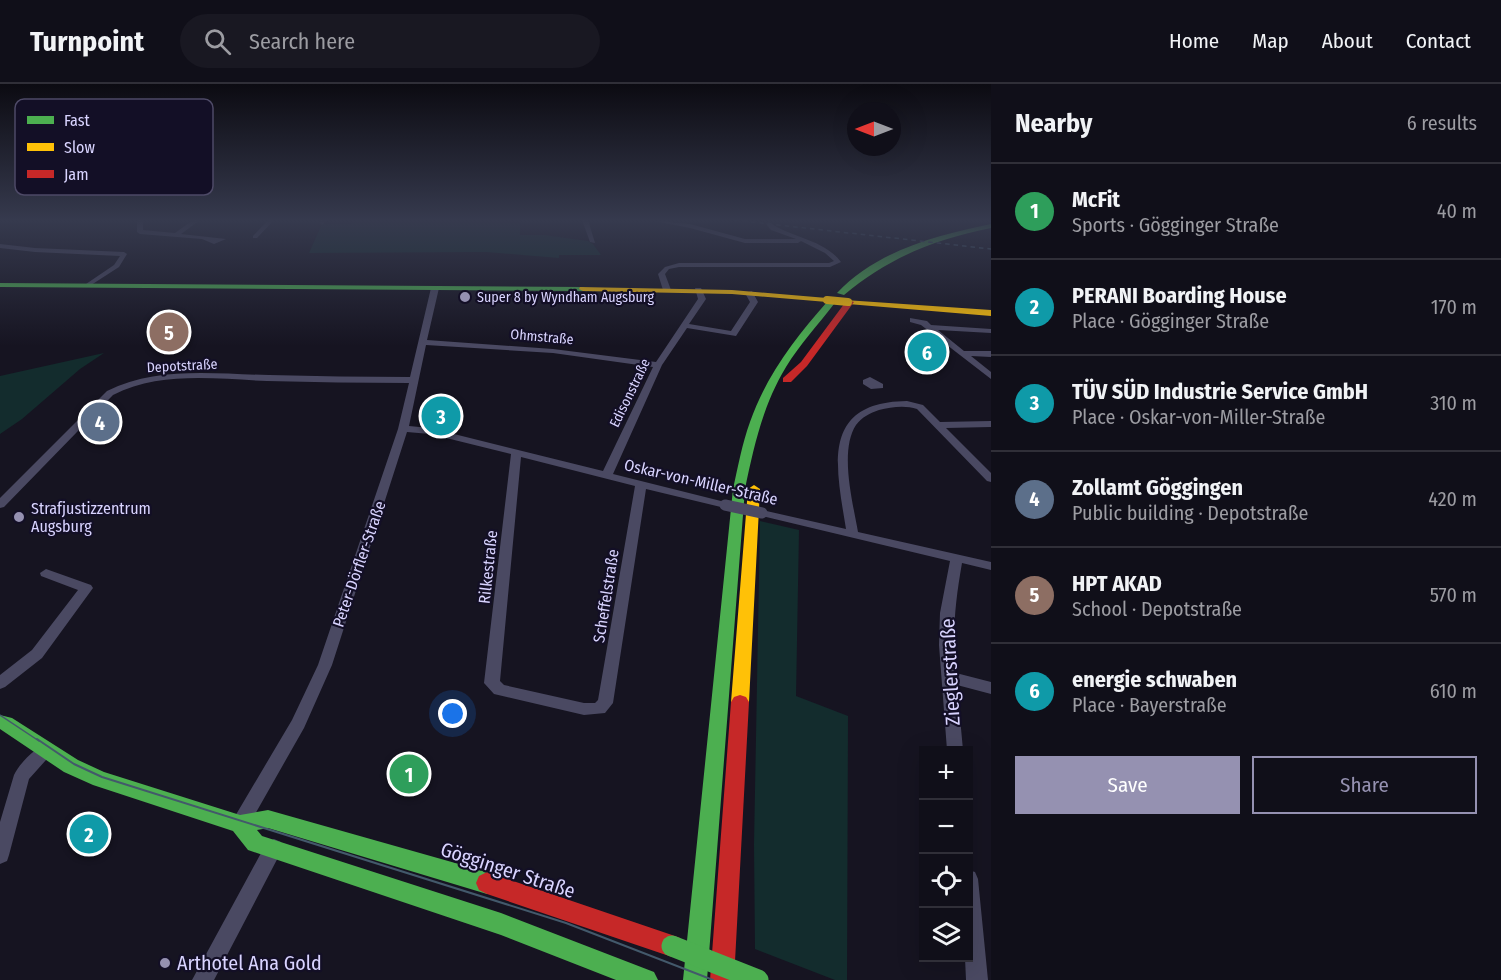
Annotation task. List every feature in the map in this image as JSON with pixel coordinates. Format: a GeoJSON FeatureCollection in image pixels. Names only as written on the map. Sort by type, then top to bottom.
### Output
{"type":"FeatureCollection","features":[{"type":"Feature","properties":{"kind":"main road"},"geometry":{"type":"LineString","coordinates":[[695,980],[739,489],[760,410],[781,378],[804,364],[854,271],[869,262]]}},
{"type":"Feature","properties":{"kind":"main road"},"geometry":{"type":"LineString","coordinates":[[770,422],[781,378],[779,358],[804,320],[900,262]]}},
{"type":"Feature","properties":{"kind":"main road"},"geometry":{"type":"LineString","coordinates":[[0,285],[668,290],[839,299]]}},
{"type":"Feature","properties":{"kind":"main road"},"geometry":{"type":"LineString","coordinates":[[699,291],[758,290],[991,313]]}},
{"type":"Feature","properties":{"kind":"main road"},"geometry":{"type":"LineString","coordinates":[[722,980],[753,491],[764,440]]}},
{"type":"Feature","properties":{"kind":"main road","name":"Gögginger Straße"},"geometry":{"type":"LineString","coordinates":[[2,719],[46,751],[99,779],[240,824],[268,819],[464,875],[672,946],[758,980]]}},
{"type":"Feature","properties":{"kind":"main road","name":"Gögginger Straße"},"geometry":{"type":"LineString","coordinates":[[240,824],[255,843],[445,903],[646,980]]}},
{"type":"Feature","properties":{"kind":"street"},"geometry":{"type":"LineString","coordinates":[[88,285],[117,266],[119,262]]}},
{"type":"Feature","properties":{"kind":"street"},"geometry":{"type":"LineString","coordinates":[[668,290],[661,274],[667,268],[679,265],[830,265],[838,262]]}},
{"type":"Feature","properties":{"kind":"street","name":"Peter-Dörfler-Straße"},"geometry":{"type":"LineString","coordinates":[[240,824],[298,723],[325,665],[403,429],[435,288]]}},
{"type":"Feature","properties":{"kind":"street","name":"Edisonstraße"},"geometry":{"type":"LineString","coordinates":[[606,476],[658,365],[702,299],[699,291]]}},
{"type":"Feature","properties":{"kind":"street"},"geometry":{"type":"LineString","coordinates":[[683,325],[734,334],[754,302],[748,293]]}},
{"type":"Feature","properties":{"kind":"street"},"geometry":{"type":"LineString","coordinates":[[914,320],[928,327],[991,376]]}},
{"type":"Feature","properties":{"kind":"street"},"geometry":{"type":"LineString","coordinates":[[928,327],[991,331]]}},
{"type":"Feature","properties":{"kind":"street","name":"Ohmstraße"},"geometry":{"type":"LineString","coordinates":[[423,342],[553,351],[658,365]]}},
{"type":"Feature","properties":{"kind":"street"},"geometry":{"type":"LineString","coordinates":[[961,353],[991,354]]}},
{"type":"Feature","properties":{"kind":"street","name":"Depotstraße"},"geometry":{"type":"LineString","coordinates":[[0,505],[103,400],[116,389],[133,383],[154,379],[193,377],[415,380]]}},
{"type":"Feature","properties":{"kind":"street"},"geometry":{"type":"LineString","coordinates":[[880,388],[901,405]]}},
{"type":"Feature","properties":{"kind":"street"},"geometry":{"type":"LineString","coordinates":[[853,535],[842,468],[843,445],[857,419],[870,410],[915,405],[991,479]]}},
{"type":"Feature","properties":{"kind":"street"},"geometry":{"type":"LineString","coordinates":[[938,425],[991,424]]}},
{"type":"Feature","properties":{"kind":"street","name":"Oskar-von-Miller-Straße"},"geometry":{"type":"LineString","coordinates":[[403,429],[430,431],[641,485],[991,566]]}},
{"type":"Feature","properties":{"kind":"street","name":"Rilkestraße"},"geometry":{"type":"LineString","coordinates":[[516,453],[492,683],[499,690],[577,708]]}},
{"type":"Feature","properties":{"kind":"street","name":"Scheffelstraße"},"geometry":{"type":"LineString","coordinates":[[577,708],[599,710],[605,703],[641,485]]}},
{"type":"Feature","properties":{"kind":"street","name":"Zieglerstraße"},"geometry":{"type":"LineString","coordinates":[[955,746],[948,677],[947,613],[957,558]]}},
{"type":"Feature","properties":{"kind":"street"},"geometry":{"type":"LineString","coordinates":[[0,683],[37,654],[86,588],[45,573]]}},
{"type":"Feature","properties":{"kind":"street"},"geometry":{"type":"LineString","coordinates":[[948,677],[991,688]]}},
{"type":"Feature","properties":{"kind":"street"},"geometry":{"type":"LineString","coordinates":[[0,855],[22,775],[46,751]]}},
{"type":"Feature","properties":{"kind":"street"},"geometry":{"type":"LineString","coordinates":[[203,980],[274,848]]}},
{"type":"Feature","properties":{"kind":"street"},"geometry":{"type":"LineString","coordinates":[[971,908],[977,980]]}},
{"type":"Feature","properties":{"kind":"green space"},"geometry":{"type":"Polygon","coordinates":[[[104,353],[80,369],[22,419],[0,434],[0,376],[104,353]]]}},
{"type":"Feature","properties":{"kind":"green space"},"geometry":{"type":"Polygon","coordinates":[[[760,521],[799,530],[796,696],[848,716],[847,980],[835,980],[755,949],[754,845],[760,521]]]}},
{"type":"Feature","properties":{"kind":"tram line"},"geometry":{"type":"LineString","coordinates":[[0,715],[39,741]]}},
{"type":"Feature","properties":{"kind":"tram line"},"geometry":{"type":"LineString","coordinates":[[37,739],[74,764],[102,777],[566,923],[713,980]]}},
{"type":"Feature","properties":{"kind":"traffic: fast"},"geometry":{"type":"LineString","coordinates":[[841,293],[857,279],[884,262]]}},
{"type":"Feature","properties":{"kind":"traffic: fast"},"geometry":{"type":"LineString","coordinates":[[0,285],[583,289]]}},
{"type":"Feature","properties":{"kind":"traffic: fast"},"geometry":{"type":"LineString","coordinates":[[695,980],[739,489],[752,431],[772,382],[789,355],[830,304]]}},
{"type":"Feature","properties":{"kind":"traffic: fast"},"geometry":{"type":"LineString","coordinates":[[0,722],[6,723],[71,766],[100,779],[240,824],[268,819],[487,883]]}},
{"type":"Feature","properties":{"kind":"traffic: fast"},"geometry":{"type":"LineString","coordinates":[[240,824],[255,843],[501,924],[646,980]]}},
{"type":"Feature","properties":{"kind":"traffic: fast"},"geometry":{"type":"LineString","coordinates":[[672,946],[758,980]]}},
{"type":"Feature","properties":{"kind":"traffic: slow"},"geometry":{"type":"LineString","coordinates":[[583,289],[732,292],[827,300]]}},
{"type":"Feature","properties":{"kind":"traffic: slow"},"geometry":{"type":"LineString","coordinates":[[827,300],[848,302]]}},
{"type":"Feature","properties":{"kind":"traffic: slow"},"geometry":{"type":"LineString","coordinates":[[848,302],[991,313]]}},
{"type":"Feature","properties":{"kind":"traffic: slow"},"geometry":{"type":"LineString","coordinates":[[740,702],[754,489]]}},
{"type":"Feature","properties":{"kind":"traffic: jam"},"geometry":{"type":"LineString","coordinates":[[787,380],[804,364],[850,302]]}},
{"type":"Feature","properties":{"kind":"traffic: jam"},"geometry":{"type":"LineString","coordinates":[[722,980],[740,702]]}},
{"type":"Feature","properties":{"kind":"traffic: jam"},"geometry":{"type":"LineString","coordinates":[[487,883],[672,946]]}},
{"type":"Feature","properties":{"kind":"place","name":"Super 8 by Wyndham Augsburg"},"geometry":{"type":"Point","coordinates":[465,297]}},
{"type":"Feature","properties":{"kind":"place","name":"HPT AKAD"},"geometry":{"type":"Point","coordinates":[169,332]}},
{"type":"Feature","properties":{"kind":"place","name":"energie schwaben"},"geometry":{"type":"Point","coordinates":[927,352]}},
{"type":"Feature","properties":{"kind":"place","name":"TÜV SÜD Industrie Service GmbH"},"geometry":{"type":"Point","coordinates":[441,416]}},
{"type":"Feature","properties":{"kind":"place","name":"Zollamt Göggingen"},"geometry":{"type":"Point","coordinates":[100,422]}},
{"type":"Feature","properties":{"kind":"place","name":"Strafjustizzentrum Augsburg"},"geometry":{"type":"Point","coordinates":[19,517]}},
{"type":"Feature","properties":{"kind":"place","name":"McFit"},"geometry":{"type":"Point","coordinates":[409,774]}},
{"type":"Feature","properties":{"kind":"place","name":"PERANI Boarding House"},"geometry":{"type":"Point","coordinates":[89,834]}},
{"type":"Feature","properties":{"kind":"place","name":"Arthotel Ana Gold"},"geometry":{"type":"Point","coordinates":[165,963]}}]}
